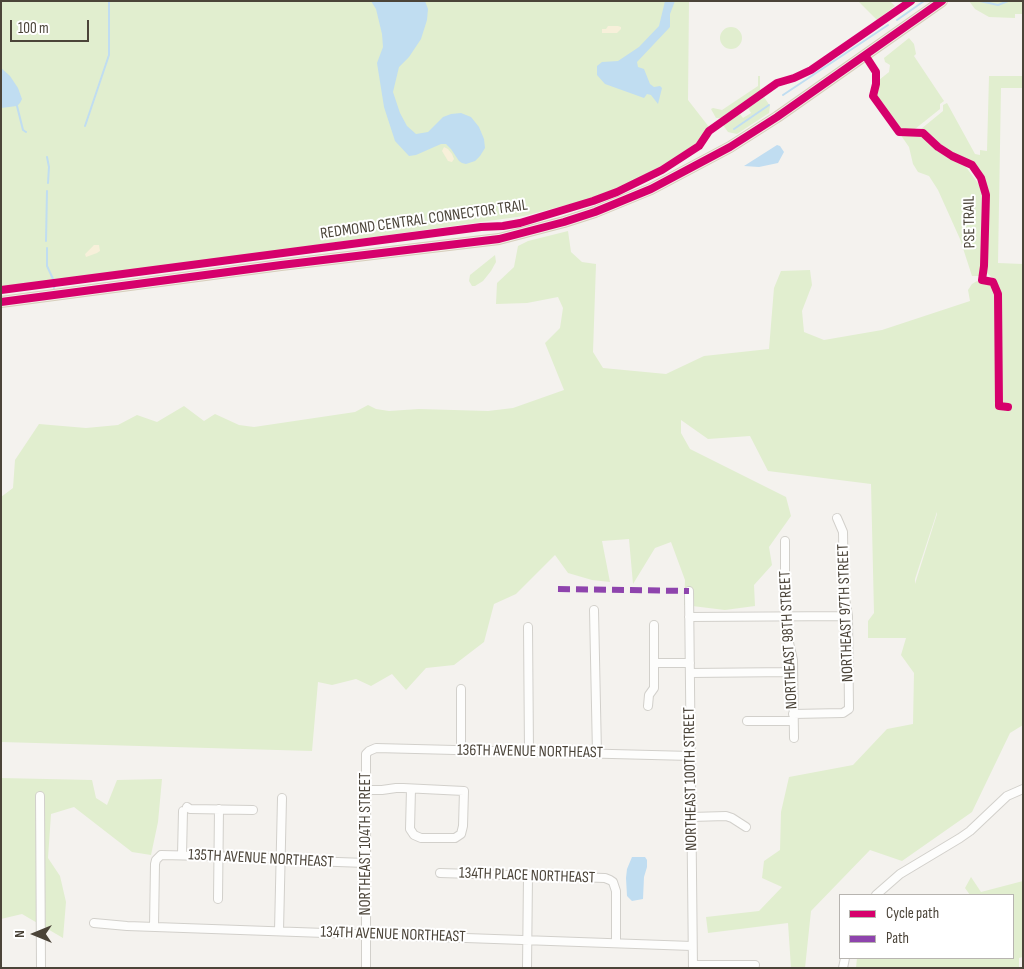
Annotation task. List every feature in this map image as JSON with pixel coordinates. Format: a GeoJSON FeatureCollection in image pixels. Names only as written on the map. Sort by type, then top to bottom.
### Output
{"type":"FeatureCollection","features":[{"type":"Feature","properties":{"kind":"main road"},"geometry":{"type":"LineString","coordinates":[[1,302],[281,265],[499,239],[564,222],[595,212],[651,189],[730,147],[777,117],[942,1]]}},
{"type":"Feature","properties":{"kind":"street","name":"NORTHEAST 97TH STREET"},"geometry":{"type":"LineString","coordinates":[[793,718],[842,714],[849,709],[848,616],[844,592],[843,532],[837,518]]}},
{"type":"Feature","properties":{"kind":"street","name":"NORTHEAST 98TH STREET"},"geometry":{"type":"LineString","coordinates":[[785,542],[785,616],[786,630],[793,660],[794,738]]}},
{"type":"Feature","properties":{"kind":"street","name":"NORTHEAST 100TH STREET"},"geometry":{"type":"LineString","coordinates":[[689,591],[693,966]]}},
{"type":"Feature","properties":{"kind":"street"},"geometry":{"type":"LineString","coordinates":[[594,610],[597,754]]}},
{"type":"Feature","properties":{"kind":"street"},"geometry":{"type":"LineString","coordinates":[[689,617],[848,616]]}},
{"type":"Feature","properties":{"kind":"street"},"geometry":{"type":"LineString","coordinates":[[648,706],[649,694],[654,688],[654,625]]}},
{"type":"Feature","properties":{"kind":"street"},"geometry":{"type":"LineString","coordinates":[[528,627],[529,752]]}},
{"type":"Feature","properties":{"kind":"street"},"geometry":{"type":"LineString","coordinates":[[654,663],[690,663]]}},
{"type":"Feature","properties":{"kind":"street"},"geometry":{"type":"LineString","coordinates":[[690,673],[793,672]]}},
{"type":"Feature","properties":{"kind":"street"},"geometry":{"type":"LineString","coordinates":[[460,689],[460,750]]}},
{"type":"Feature","properties":{"kind":"street"},"geometry":{"type":"LineString","coordinates":[[747,721],[793,718]]}},
{"type":"Feature","properties":{"kind":"street","name":"136TH AVENUE NORTHEAST"},"geometry":{"type":"LineString","coordinates":[[369,750],[376,748],[691,756]]}},
{"type":"Feature","properties":{"kind":"street","name":"NORTHEAST 104TH STREET"},"geometry":{"type":"LineString","coordinates":[[366,968],[366,754],[369,750]]}},
{"type":"Feature","properties":{"kind":"street"},"geometry":{"type":"LineString","coordinates":[[366,790],[411,789],[464,790],[461,834],[455,838],[421,838],[414,835],[410,829],[411,789]]}},
{"type":"Feature","properties":{"kind":"street"},"geometry":{"type":"LineString","coordinates":[[876,894],[900,874],[970,831],[1007,796],[1023,789]]}},
{"type":"Feature","properties":{"kind":"street"},"geometry":{"type":"LineString","coordinates":[[40,796],[41,968]]}},
{"type":"Feature","properties":{"kind":"street"},"geometry":{"type":"LineString","coordinates":[[279,931],[282,798]]}},
{"type":"Feature","properties":{"kind":"street"},"geometry":{"type":"LineString","coordinates":[[182,855],[185,809],[253,810]]}},
{"type":"Feature","properties":{"kind":"street"},"geometry":{"type":"LineString","coordinates":[[218,898],[219,809]]}},
{"type":"Feature","properties":{"kind":"street"},"geometry":{"type":"LineString","coordinates":[[691,817],[726,816],[746,827]]}},
{"type":"Feature","properties":{"kind":"street","name":"135TH AVENUE NORTHEAST"},"geometry":{"type":"LineString","coordinates":[[154,927],[155,864],[157,858],[165,854],[309,862],[366,863]]}},
{"type":"Feature","properties":{"kind":"street","name":"134TH PLACE NORTHEAST"},"geometry":{"type":"LineString","coordinates":[[440,873],[605,878],[614,882],[616,891],[616,942]]}},
{"type":"Feature","properties":{"kind":"street"},"geometry":{"type":"LineString","coordinates":[[527,968],[528,876]]}},
{"type":"Feature","properties":{"kind":"street","name":"134TH AVENUE NORTHEAST"},"geometry":{"type":"LineString","coordinates":[[94,923],[154,927],[692,946]]}},
{"type":"Feature","properties":{"kind":"street"},"geometry":{"type":"LineString","coordinates":[[693,966],[755,965]]}},
{"type":"Feature","properties":{"kind":"green space"},"geometry":{"type":"Polygon","coordinates":[[[1,1],[689,1],[688,100],[709,127],[700,142],[641,178],[590,199],[524,216],[1,289],[1,1]]]}},
{"type":"Feature","properties":{"kind":"green space"},"geometry":{"type":"Polygon","coordinates":[[[858,1],[890,1],[895,6],[877,20],[858,1]]]}},
{"type":"Feature","properties":{"kind":"green space"},"geometry":{"type":"Polygon","coordinates":[[[969,1],[1023,1],[1023,14],[1015,14],[1015,18],[989,17],[975,9],[969,1]]]}},
{"type":"Feature","properties":{"kind":"green space"},"geometry":{"type":"Polygon","coordinates":[[[731,27],[739,30],[742,38],[739,46],[731,49],[723,46],[720,38],[723,30],[731,27]]]}},
{"type":"Feature","properties":{"kind":"green space"},"geometry":{"type":"Polygon","coordinates":[[[909,38],[914,44],[916,54],[914,56],[944,101],[940,104],[940,109],[915,129],[899,131],[875,96],[879,80],[889,72],[890,65],[885,62],[884,58],[909,38]]]}},
{"type":"Feature","properties":{"kind":"green space"},"geometry":{"type":"Polygon","coordinates":[[[758,76],[760,76],[760,92],[722,118],[716,118],[711,109],[722,110],[758,86],[758,76]]]}},
{"type":"Feature","properties":{"kind":"green space"},"geometry":{"type":"Polygon","coordinates":[[[989,76],[1023,76],[1023,88],[1001,88],[998,263],[1023,264],[1023,725],[1010,733],[972,812],[902,861],[870,850],[811,911],[805,968],[791,968],[788,923],[708,933],[706,917],[759,911],[782,887],[762,878],[764,861],[780,850],[781,812],[789,777],[853,765],[887,729],[913,724],[914,673],[901,655],[906,638],[868,638],[868,621],[874,613],[871,484],[768,471],[750,436],[708,439],[681,420],[681,433],[690,449],[786,497],[791,516],[769,547],[772,565],[754,585],[755,606],[725,610],[684,605],[685,580],[671,542],[655,548],[633,584],[629,539],[602,541],[610,582],[592,580],[568,573],[555,555],[516,594],[494,604],[484,642],[454,665],[426,668],[406,690],[392,674],[371,686],[356,679],[332,685],[318,682],[312,751],[1,742],[1,497],[13,488],[15,460],[39,424],[86,428],[118,425],[137,415],[157,422],[184,406],[204,421],[215,414],[239,425],[254,427],[355,412],[368,405],[376,409],[389,411],[419,409],[488,411],[513,408],[564,390],[545,343],[560,328],[563,308],[558,297],[527,303],[496,304],[497,283],[514,267],[518,246],[528,241],[568,231],[571,252],[582,262],[596,264],[593,352],[603,368],[666,374],[704,356],[769,349],[774,288],[781,271],[810,270],[812,285],[802,311],[804,332],[824,340],[882,330],[970,301],[968,290],[977,281],[988,283],[994,291],[995,298],[1000,298],[1000,291],[996,281],[987,273],[988,196],[980,169],[949,152],[928,132],[921,129],[943,111],[943,105],[947,103],[975,154],[980,155],[980,150],[987,151],[989,76]],[[937,512],[915,584],[937,514],[937,512]]]}},
{"type":"Feature","properties":{"kind":"green space"},"geometry":{"type":"Polygon","coordinates":[[[764,97],[770,106],[769,113],[737,134],[728,132],[723,125],[740,114],[743,118],[751,113],[748,108],[764,97]]]}},
{"type":"Feature","properties":{"kind":"green space"},"geometry":{"type":"Polygon","coordinates":[[[900,134],[921,134],[936,147],[963,163],[980,186],[983,198],[983,223],[980,276],[972,276],[960,239],[938,190],[929,176],[918,172],[913,164],[909,147],[900,134]]]}},
{"type":"Feature","properties":{"kind":"green space"},"geometry":{"type":"Polygon","coordinates":[[[495,255],[496,262],[491,271],[483,281],[472,286],[469,281],[470,275],[495,255]]]}},
{"type":"Feature","properties":{"kind":"green space"},"geometry":{"type":"Polygon","coordinates":[[[1,778],[92,780],[96,798],[107,805],[117,780],[162,779],[158,822],[151,855],[132,852],[74,807],[51,814],[48,858],[60,876],[66,902],[63,938],[22,914],[1,919],[1,778]]]}},
{"type":"Feature","properties":{"kind":"green space"},"geometry":{"type":"Polygon","coordinates":[[[971,877],[981,892],[1023,881],[1023,957],[1019,958],[1019,968],[856,968],[857,959],[1014,959],[1014,894],[969,894],[965,888],[971,877]]]}},
{"type":"Feature","properties":{"kind":"sand"},"geometry":{"type":"Polygon","coordinates":[[[608,26],[618,26],[621,29],[617,33],[602,33],[602,29],[606,29],[608,26]]]}},
{"type":"Feature","properties":{"kind":"sand"},"geometry":{"type":"Polygon","coordinates":[[[444,147],[452,154],[454,159],[452,162],[448,161],[442,151],[444,147]]]}},
{"type":"Feature","properties":{"kind":"sand"},"geometry":{"type":"Polygon","coordinates":[[[94,245],[99,245],[100,251],[86,257],[85,254],[94,245]]]}},
{"type":"Feature","properties":{"kind":"water"},"geometry":{"type":"Polygon","coordinates":[[[371,1],[425,1],[428,9],[427,20],[421,39],[409,57],[399,67],[393,92],[400,113],[407,126],[416,134],[428,132],[443,117],[451,114],[461,113],[471,117],[479,127],[484,139],[485,148],[475,161],[466,164],[462,163],[446,144],[441,144],[416,155],[409,156],[395,141],[384,107],[377,63],[383,47],[382,34],[376,9],[371,1]]]}},
{"type":"Feature","properties":{"kind":"water"},"geometry":{"type":"Polygon","coordinates":[[[665,1],[675,1],[670,14],[670,27],[637,62],[638,67],[644,69],[650,84],[654,87],[660,86],[662,88],[658,104],[651,95],[647,94],[644,98],[605,84],[597,75],[597,66],[602,62],[618,61],[639,47],[659,26],[665,1]]]}},
{"type":"Feature","properties":{"kind":"water"},"geometry":{"type":"Polygon","coordinates":[[[1,68],[10,76],[18,88],[22,99],[17,106],[1,108],[1,68]]]}},
{"type":"Feature","properties":{"kind":"water"},"geometry":{"type":"Polygon","coordinates":[[[777,145],[784,152],[778,163],[759,167],[744,166],[777,145]]]}},
{"type":"Feature","properties":{"kind":"water"},"geometry":{"type":"Polygon","coordinates":[[[632,857],[645,857],[647,867],[644,877],[643,899],[632,901],[627,896],[626,878],[627,869],[632,857]]]}},
{"type":"Feature","properties":{"kind":"waterway"},"geometry":{"type":"LineString","coordinates":[[85,126],[109,55],[109,1]]}},
{"type":"Feature","properties":{"kind":"waterway"},"geometry":{"type":"LineString","coordinates":[[897,20],[924,1]]}},
{"type":"Feature","properties":{"kind":"waterway"},"geometry":{"type":"LineString","coordinates":[[980,1],[998,5],[1008,1]]}},
{"type":"Feature","properties":{"kind":"waterway"},"geometry":{"type":"LineString","coordinates":[[783,95],[888,25]]}},
{"type":"Feature","properties":{"kind":"waterway"},"geometry":{"type":"LineString","coordinates":[[734,129],[769,105]]}},
{"type":"Feature","properties":{"kind":"waterway"},"geometry":{"type":"LineString","coordinates":[[17,106],[23,130],[26,132]]}},
{"type":"Feature","properties":{"kind":"waterway"},"geometry":{"type":"LineString","coordinates":[[47,157],[49,167],[48,183]]}},
{"type":"Feature","properties":{"kind":"waterway"},"geometry":{"type":"LineString","coordinates":[[46,241],[47,191]]}},
{"type":"Feature","properties":{"kind":"waterway"},"geometry":{"type":"LineString","coordinates":[[47,248],[47,266],[53,279]]}},
{"type":"Feature","properties":{"kind":"marked path"},"geometry":{"type":"LineString","coordinates":[[558,589],[689,591]]}},
{"type":"Feature","properties":{"kind":"cycle path","name":"REDMOND CENTRAL CONNECTOR TRAIL"},"geometry":{"type":"LineString","coordinates":[[1,290],[481,227],[503,226],[520,223],[593,201],[617,192],[662,170],[699,146],[709,131],[777,83],[811,70],[911,1]]}},
{"type":"Feature","properties":{"kind":"cycle path"},"geometry":{"type":"LineString","coordinates":[[1,302],[281,265],[499,239],[564,222],[595,212],[651,189],[730,147],[777,117],[942,1]]}},
{"type":"Feature","properties":{"kind":"cycle path","name":"PSE TRAIL"},"geometry":{"type":"LineString","coordinates":[[865,55],[876,72],[873,96],[899,132],[923,133],[938,147],[972,165],[981,178],[986,195],[982,280],[993,282],[998,294],[999,406],[1008,407]]}}]}
